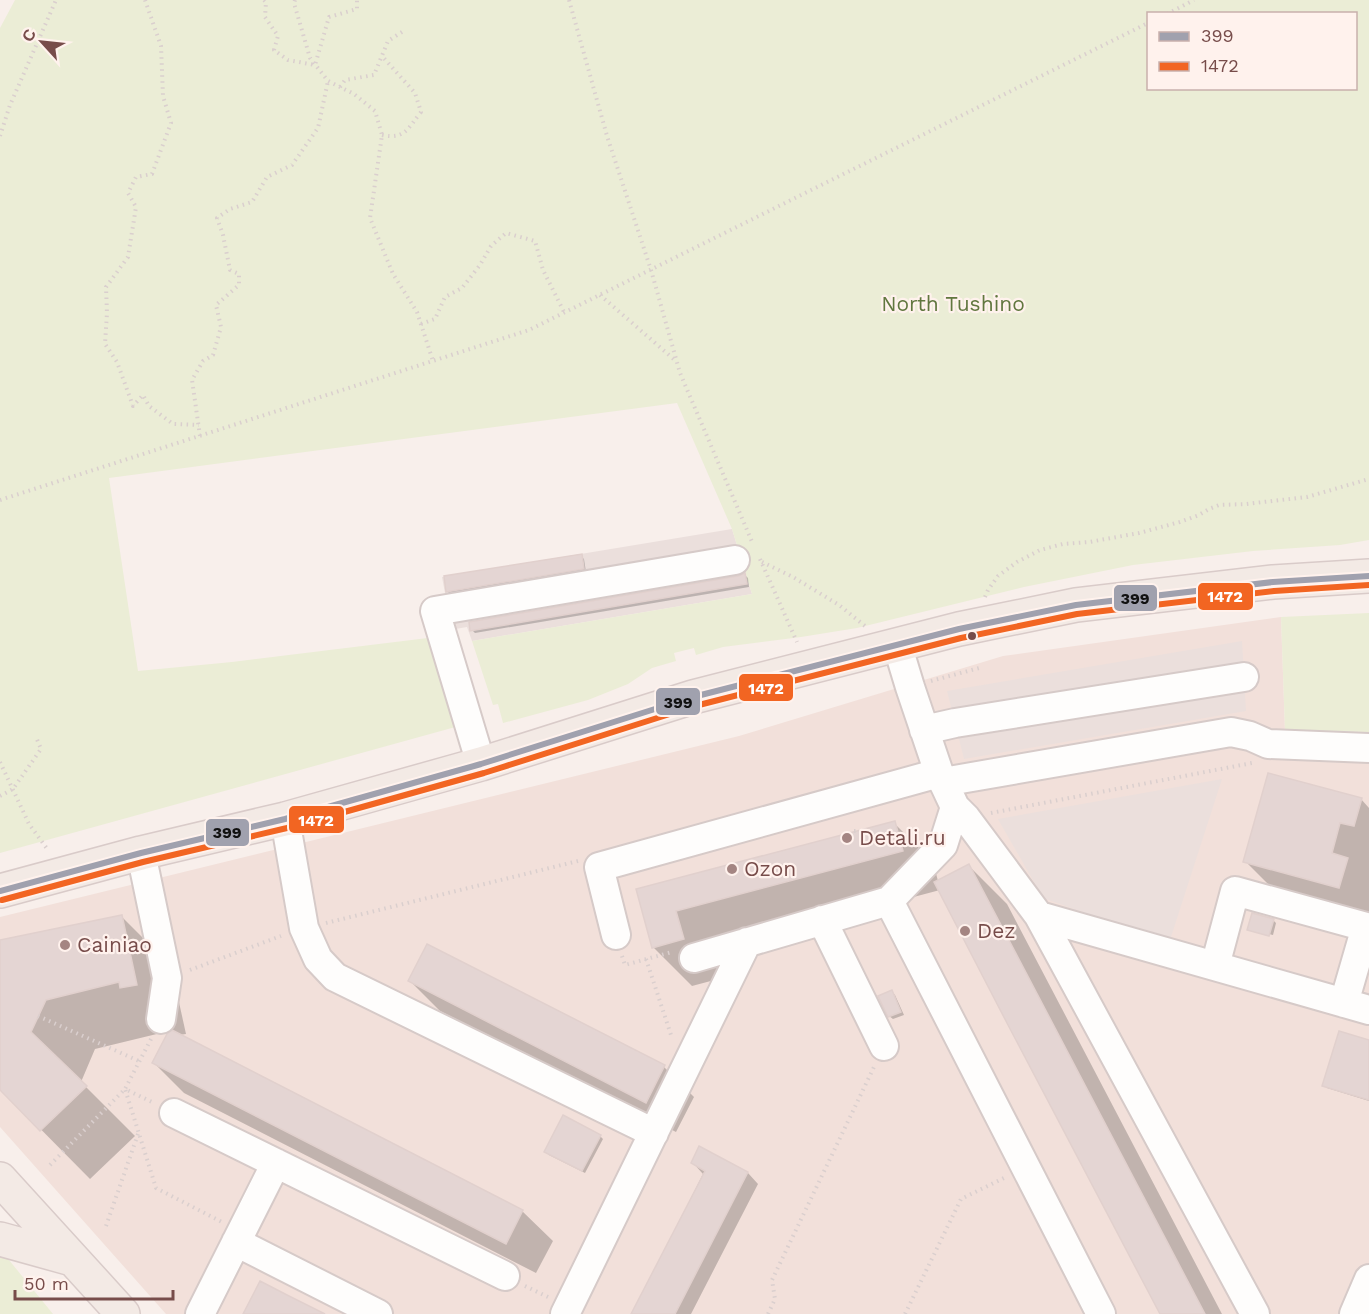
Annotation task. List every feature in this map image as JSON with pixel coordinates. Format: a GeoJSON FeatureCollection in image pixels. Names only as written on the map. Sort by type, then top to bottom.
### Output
{"type":"FeatureCollection","features":[{"type":"Feature","properties":{"kind":"main road"},"geometry":{"type":"LineString","coordinates":[[0,891],[141,853],[285,819],[481,764],[883,636],[958,629],[1076,605],[1273,582],[1369,576]]}},
{"type":"Feature","properties":{"kind":"main road"},"geometry":{"type":"LineString","coordinates":[[0,1179],[123,1314]]}},
{"type":"Feature","properties":{"kind":"main road"},"geometry":{"type":"LineString","coordinates":[[0,1239],[72,1259]]}},
{"type":"Feature","properties":{"kind":"lane"},"geometry":{"type":"LineString","coordinates":[[481,764],[435,611],[748,561]]}},
{"type":"Feature","properties":{"kind":"lane"},"geometry":{"type":"LineString","coordinates":[[883,636],[910,687],[941,777],[960,813],[1039,916],[1255,1314]]}},
{"type":"Feature","properties":{"kind":"lane"},"geometry":{"type":"LineString","coordinates":[[924,730],[955,723],[1244,677]]}},
{"type":"Feature","properties":{"kind":"lane"},"geometry":{"type":"LineString","coordinates":[[616,935],[599,867],[941,777],[1231,732],[1250,736],[1268,744],[1369,748]]}},
{"type":"Feature","properties":{"kind":"lane"},"geometry":{"type":"LineString","coordinates":[[694,958],[889,901],[943,845],[960,813]]}},
{"type":"Feature","properties":{"kind":"lane"},"geometry":{"type":"LineString","coordinates":[[285,819],[304,928],[318,959],[335,977],[654,1133]]}},
{"type":"Feature","properties":{"kind":"lane"},"geometry":{"type":"LineString","coordinates":[[141,853],[167,978],[161,1019]]}},
{"type":"Feature","properties":{"kind":"lane"},"geometry":{"type":"LineString","coordinates":[[1039,916],[1215,966],[1357,1006],[1366,927],[1235,891],[1215,966]]}},
{"type":"Feature","properties":{"kind":"lane"},"geometry":{"type":"LineString","coordinates":[[889,901],[1101,1314]]}},
{"type":"Feature","properties":{"kind":"lane"},"geometry":{"type":"LineString","coordinates":[[822,920],[884,1046]]}},
{"type":"Feature","properties":{"kind":"lane"},"geometry":{"type":"LineString","coordinates":[[566,1310],[747,942]]}},
{"type":"Feature","properties":{"kind":"lane"},"geometry":{"type":"LineString","coordinates":[[174,1113],[505,1276]]}},
{"type":"Feature","properties":{"kind":"lane"},"geometry":{"type":"LineString","coordinates":[[200,1314],[276,1163]]}},
{"type":"Feature","properties":{"kind":"lane"},"geometry":{"type":"LineString","coordinates":[[239,1237],[378,1314]]}},
{"type":"Feature","properties":{"kind":"lane"},"geometry":{"type":"LineString","coordinates":[[1354,1314],[1369,1279]]}},
{"type":"Feature","properties":{"kind":"path"},"geometry":{"type":"LineString","coordinates":[[0,136],[10,105],[56,0]]}},
{"type":"Feature","properties":{"kind":"path"},"geometry":{"type":"LineString","coordinates":[[145,0],[161,46],[163,96],[171,123],[152,174],[136,177],[128,193],[136,207],[128,257],[106,287],[105,345],[117,362],[133,406],[144,395],[149,406],[173,424],[199,424]]}},
{"type":"Feature","properties":{"kind":"path"},"geometry":{"type":"LineString","coordinates":[[264,0],[266,2],[265,17],[278,36],[274,50],[288,60],[315,65]]}},
{"type":"Feature","properties":{"kind":"path"},"geometry":{"type":"LineString","coordinates":[[295,0],[310,58],[315,65],[328,81],[354,94],[375,111],[382,135],[370,218],[393,274],[417,312],[433,361]]}},
{"type":"Feature","properties":{"kind":"path"},"geometry":{"type":"LineString","coordinates":[[315,65],[329,16],[357,9],[357,0]]}},
{"type":"Feature","properties":{"kind":"path"},"geometry":{"type":"LineString","coordinates":[[569,0],[607,136],[651,270],[680,373],[748,561],[797,642]]}},
{"type":"Feature","properties":{"kind":"path"},"geometry":{"type":"LineString","coordinates":[[1171,12],[1194,0]]}},
{"type":"Feature","properties":{"kind":"path"},"geometry":{"type":"LineString","coordinates":[[0,500],[530,330],[1147,23]]}},
{"type":"Feature","properties":{"kind":"path"},"geometry":{"type":"LineString","coordinates":[[340,87],[345,80],[374,75],[388,41],[405,30]]}},
{"type":"Feature","properties":{"kind":"path"},"geometry":{"type":"LineString","coordinates":[[382,57],[415,93],[421,112],[403,134],[392,137],[382,135]]}},
{"type":"Feature","properties":{"kind":"path"},"geometry":{"type":"LineString","coordinates":[[200,436],[192,381],[203,362],[213,355],[220,327],[216,305],[239,285],[239,274],[230,270],[217,218],[230,209],[252,202],[267,177],[292,165],[318,128],[328,81]]}},
{"type":"Feature","properties":{"kind":"path"},"geometry":{"type":"LineString","coordinates":[[421,324],[435,319],[445,297],[462,288],[480,266],[491,246],[506,233],[535,241],[543,270],[564,312]]}},
{"type":"Feature","properties":{"kind":"path"},"geometry":{"type":"LineString","coordinates":[[600,295],[678,363]]}},
{"type":"Feature","properties":{"kind":"path"},"geometry":{"type":"LineString","coordinates":[[984,600],[998,576],[1017,562],[1040,550],[1062,544],[1089,542],[1139,533],[1180,522],[1219,505],[1307,497],[1369,479]]}},
{"type":"Feature","properties":{"kind":"path"},"geometry":{"type":"LineString","coordinates":[[748,561],[793,577],[839,605],[883,636]]}},
{"type":"Feature","properties":{"kind":"path"},"geometry":{"type":"LineString","coordinates":[[0,796],[13,789],[41,749],[36,737]]}},
{"type":"Feature","properties":{"kind":"path"},"geometry":{"type":"LineString","coordinates":[[0,762],[29,824],[66,874]]}},
{"type":"Feature","properties":{"kind":"path"},"geometry":{"type":"LineString","coordinates":[[960,813],[1257,762]]}},
{"type":"Feature","properties":{"kind":"path"},"geometry":{"type":"LineString","coordinates":[[167,978],[304,928],[582,860],[599,867]]}},
{"type":"Feature","properties":{"kind":"path"},"geometry":{"type":"LineString","coordinates":[[616,935],[625,965],[690,946],[694,958]]}},
{"type":"Feature","properties":{"kind":"path"},"geometry":{"type":"LineString","coordinates":[[646,959],[683,1072]]}},
{"type":"Feature","properties":{"kind":"path"},"geometry":{"type":"LineString","coordinates":[[38,1016],[139,1061]]}},
{"type":"Feature","properties":{"kind":"path"},"geometry":{"type":"LineString","coordinates":[[50,1165],[125,1089],[161,1019]]}},
{"type":"Feature","properties":{"kind":"path"},"geometry":{"type":"LineString","coordinates":[[768,1314],[775,1299],[772,1280],[884,1046]]}},
{"type":"Feature","properties":{"kind":"path"},"geometry":{"type":"LineString","coordinates":[[125,1089],[174,1113]]}},
{"type":"Feature","properties":{"kind":"path"},"geometry":{"type":"LineString","coordinates":[[125,1089],[156,1188],[239,1237]]}},
{"type":"Feature","properties":{"kind":"path"},"geometry":{"type":"LineString","coordinates":[[106,1226],[139,1132]]}},
{"type":"Feature","properties":{"kind":"path"},"geometry":{"type":"LineString","coordinates":[[905,1314],[961,1199],[1026,1167]]}},
{"type":"Feature","properties":{"kind":"path"},"geometry":{"type":"LineString","coordinates":[[505,1276],[566,1310]]}},
{"type":"Feature","properties":{"kind":"shaded area"},"geometry":{"type":"Polygon","coordinates":[[[732,529],[752,594],[472,641],[467,627],[438,632],[447,604],[442,577],[732,529]]]}},
{"type":"Feature","properties":{"kind":"shaded area"},"geometry":{"type":"Polygon","coordinates":[[[1281,617],[1285,731],[1369,732],[1369,1314],[166,1314],[0,1127],[0,917],[739,736],[1003,656],[1281,617]]]}},
{"type":"Feature","properties":{"kind":"shaded area"},"geometry":{"type":"Polygon","coordinates":[[[1242,641],[1246,711],[964,759],[947,691],[1242,641]]]}},
{"type":"Feature","properties":{"kind":"shaded area"},"geometry":{"type":"Polygon","coordinates":[[[1222,779],[1169,943],[1043,898],[998,819],[1222,779]]]}},
{"type":"Feature","properties":{"kind":"green space","name":"North Tushino"},"geometry":{"type":"Polygon","coordinates":[[[15,0],[1369,0],[1369,540],[1340,545],[1253,551],[1133,565],[1024,587],[857,628],[723,647],[696,655],[694,648],[674,653],[676,661],[652,668],[628,684],[588,700],[503,723],[498,704],[493,705],[472,641],[752,594],[732,529],[677,403],[109,478],[138,671],[436,637],[459,726],[0,853],[0,28],[15,0]]]}},
{"type":"Feature","properties":{"kind":"green space"},"geometry":{"type":"Polygon","coordinates":[[[1369,613],[1369,732],[1285,731],[1281,617],[1369,613]]]}},
{"type":"Feature","properties":{"kind":"green space"},"geometry":{"type":"Polygon","coordinates":[[[0,1249],[53,1314],[0,1314],[0,1249]]]}},
{"type":"Feature","properties":{"kind":"building"},"geometry":{"type":"Polygon","coordinates":[[[582,554],[584,569],[446,592],[444,576],[582,554]]]}},
{"type":"Feature","properties":{"kind":"building"},"geometry":{"type":"Polygon","coordinates":[[[745,573],[747,584],[470,631],[469,622],[745,573]]]}},
{"type":"Feature","properties":{"kind":"building"},"geometry":{"type":"Polygon","coordinates":[[[1268,773],[1362,798],[1354,826],[1340,823],[1332,853],[1348,858],[1339,888],[1243,862],[1268,773]]]}},
{"type":"Feature","properties":{"kind":"building"},"geometry":{"type":"Polygon","coordinates":[[[895,821],[903,851],[676,911],[684,939],[652,948],[636,889],[895,821]]]}},
{"type":"Feature","properties":{"kind":"building"},"geometry":{"type":"Polygon","coordinates":[[[969,864],[1205,1314],[1160,1314],[1008,1025],[934,882],[969,864]]]}},
{"type":"Feature","properties":{"kind":"building"},"geometry":{"type":"Polygon","coordinates":[[[1252,913],[1274,919],[1269,936],[1247,930],[1252,913]]]}},
{"type":"Feature","properties":{"kind":"building"},"geometry":{"type":"Polygon","coordinates":[[[122,915],[137,985],[120,988],[119,982],[46,1000],[31,1032],[87,1086],[40,1131],[0,1090],[0,940],[122,915]]]}},
{"type":"Feature","properties":{"kind":"building"},"geometry":{"type":"Polygon","coordinates":[[[427,944],[665,1065],[646,1103],[408,981],[427,944]]]}},
{"type":"Feature","properties":{"kind":"building"},"geometry":{"type":"Polygon","coordinates":[[[892,990],[901,1012],[888,1017],[878,996],[892,990]]]}},
{"type":"Feature","properties":{"kind":"building"},"geometry":{"type":"Polygon","coordinates":[[[172,1030],[523,1210],[506,1244],[152,1063],[167,1034],[172,1030]]]}},
{"type":"Feature","properties":{"kind":"building"},"geometry":{"type":"Polygon","coordinates":[[[1339,1031],[1369,1040],[1369,1100],[1322,1086],[1339,1031]]]}},
{"type":"Feature","properties":{"kind":"building"},"geometry":{"type":"Polygon","coordinates":[[[563,1115],[601,1135],[582,1171],[544,1152],[563,1115]]]}},
{"type":"Feature","properties":{"kind":"building"},"geometry":{"type":"Polygon","coordinates":[[[699,1146],[748,1172],[675,1314],[631,1314],[705,1171],[691,1163],[699,1146]]]}},
{"type":"Feature","properties":{"kind":"building"},"geometry":{"type":"Polygon","coordinates":[[[260,1281],[289,1296],[325,1314],[243,1314],[260,1281]]]}},
{"type":"Feature","properties":{"kind":"transit line","name":"399"},"geometry":{"type":"LineString","coordinates":[[0,891],[141,853],[285,819],[481,764],[693,697],[959,629],[1076,605],[1273,582],[1369,576]]}},
{"type":"Feature","properties":{"kind":"transit line","name":"1472"},"geometry":{"type":"LineString","coordinates":[[2,900],[143,862],[287,828],[484,773],[695,706],[961,638],[1077,614],[1274,591],[1369,585]]}},
{"type":"Feature","properties":{"kind":"place","name":"Detali.ru"},"geometry":{"type":"Point","coordinates":[847,838]}},
{"type":"Feature","properties":{"kind":"place","name":"Ozon"},"geometry":{"type":"Point","coordinates":[732,869]}},
{"type":"Feature","properties":{"kind":"place","name":"Dez"},"geometry":{"type":"Point","coordinates":[965,931]}},
{"type":"Feature","properties":{"kind":"place","name":"Cainiao"},"geometry":{"type":"Point","coordinates":[65,945]}}]}
